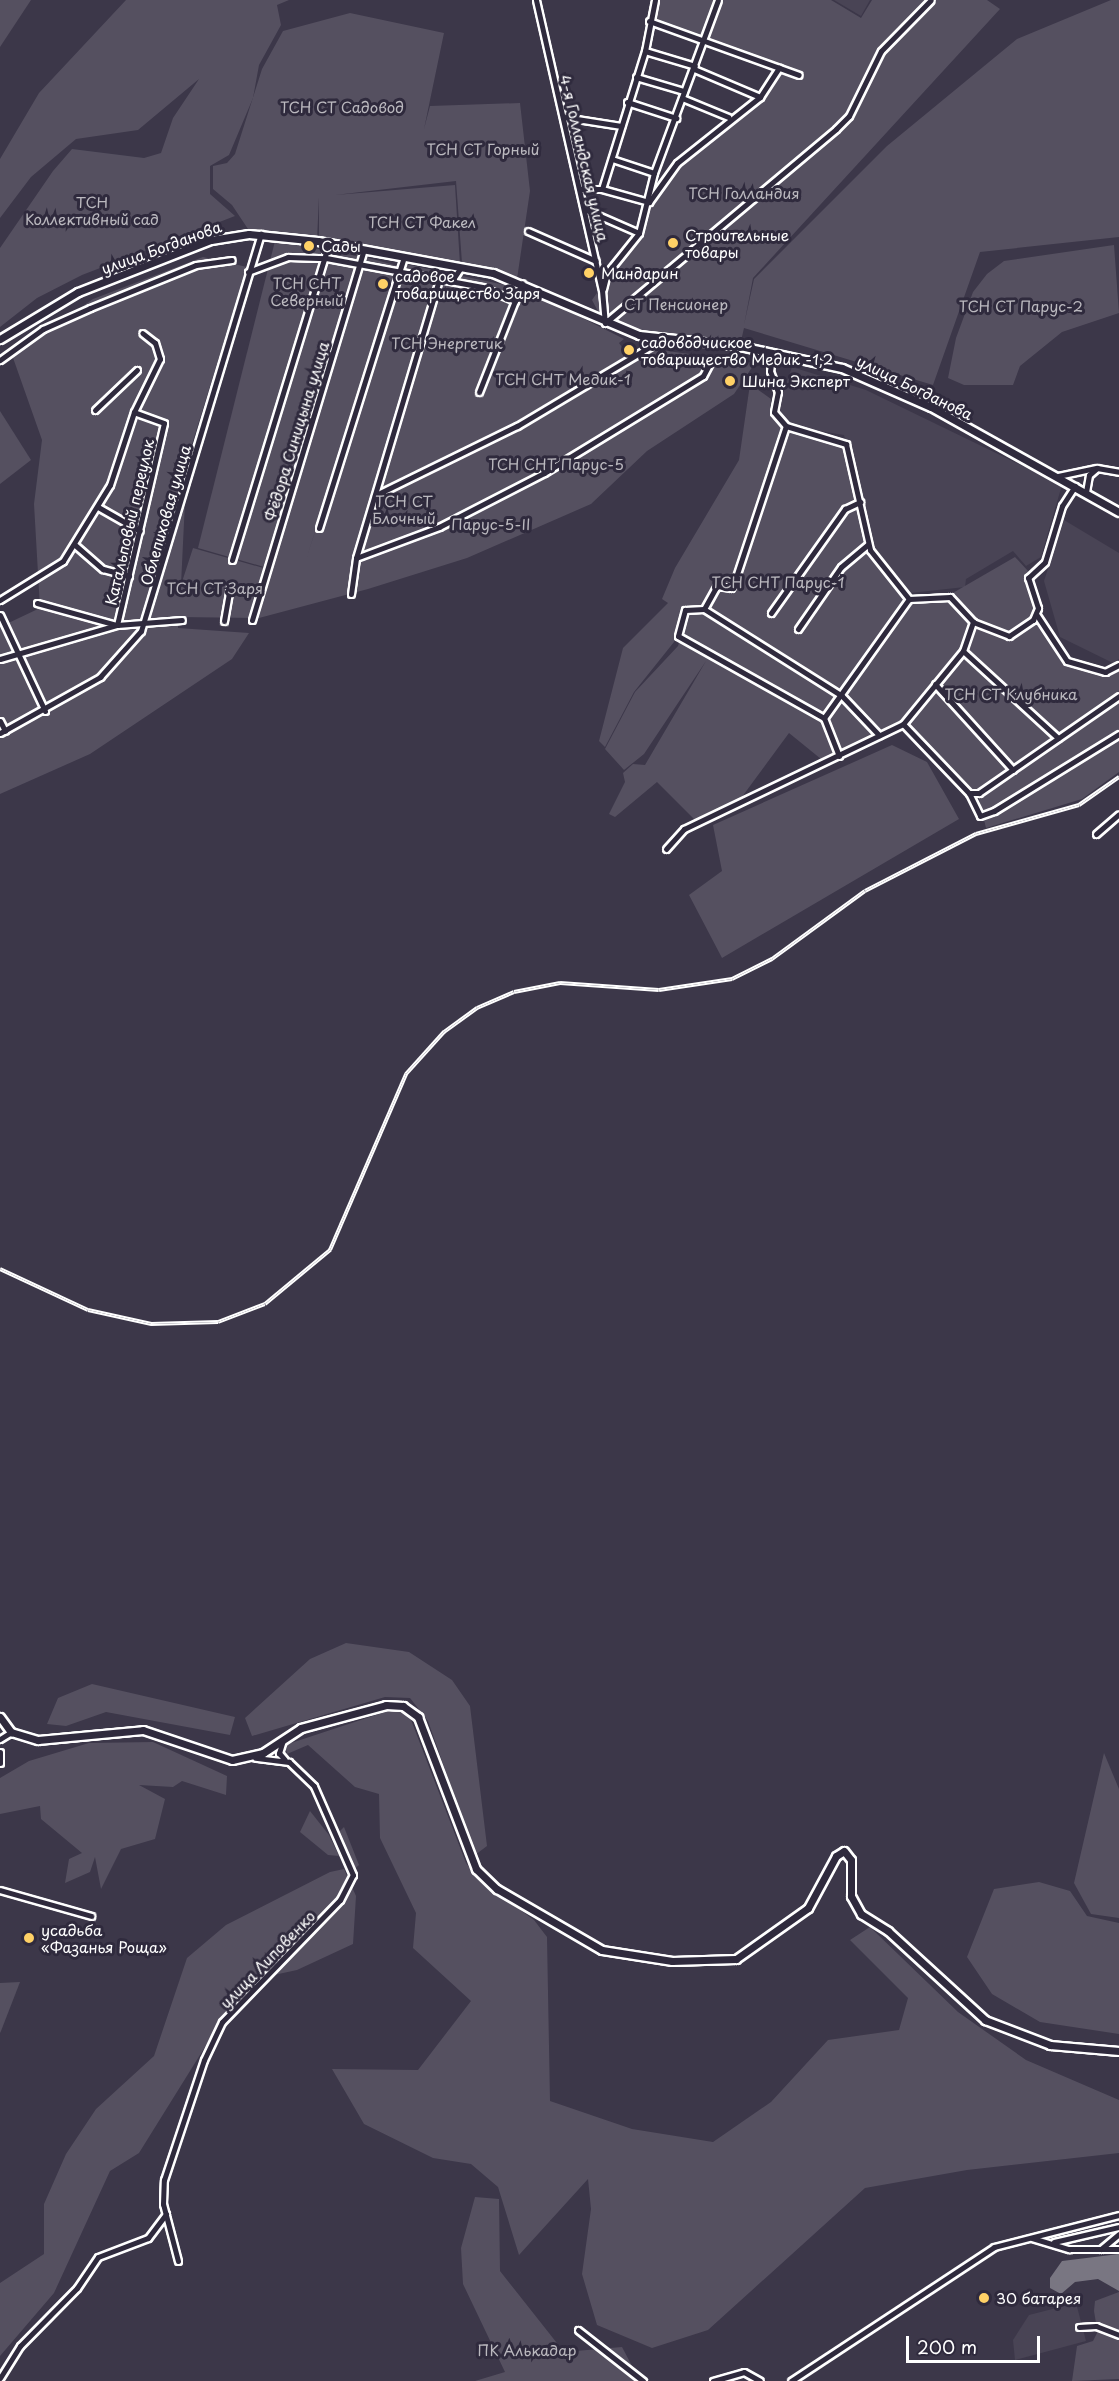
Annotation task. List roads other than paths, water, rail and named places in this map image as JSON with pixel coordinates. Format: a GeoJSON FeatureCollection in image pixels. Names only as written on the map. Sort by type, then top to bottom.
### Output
{"type":"FeatureCollection","features":[{"type":"Feature","properties":{"kind":"main road","name":"улица Богданова"},"geometry":{"type":"LineString","coordinates":[[0,339],[90,287],[211,240],[261,234],[329,243],[461,267],[522,284],[604,322],[663,339],[772,353],[872,379],[1058,476],[1119,512]]}},
{"type":"Feature","properties":{"kind":"main road"},"geometry":{"type":"LineString","coordinates":[[0,1717],[7,1732],[61,1742],[143,1730],[210,1755],[249,1758],[301,1728],[387,1705],[411,1710],[476,1869],[497,1889],[616,1955],[702,1964],[736,1959],[808,1908],[836,1856],[844,1851],[851,1860],[856,1908],[985,2020],[1050,2045],[1119,2051]]}},
{"type":"Feature","properties":{"kind":"street","name":"4-я Голландская улица"},"geometry":{"type":"LineString","coordinates":[[536,0],[596,261],[602,290],[604,322]]}},
{"type":"Feature","properties":{"kind":"street"},"geometry":{"type":"LineString","coordinates":[[602,189],[627,102],[645,51],[648,21],[655,0]]}},
{"type":"Feature","properties":{"kind":"street"},"geometry":{"type":"LineString","coordinates":[[602,290],[607,273],[639,233],[649,202],[654,173],[718,0]]}},
{"type":"Feature","properties":{"kind":"street"},"geometry":{"type":"LineString","coordinates":[[604,322],[836,129],[849,116],[881,51],[931,0]]}},
{"type":"Feature","properties":{"kind":"street"},"geometry":{"type":"LineString","coordinates":[[648,21],[799,75]]}},
{"type":"Feature","properties":{"kind":"street"},"geometry":{"type":"LineString","coordinates":[[645,51],[694,68],[760,97]]}},
{"type":"Feature","properties":{"kind":"street"},"geometry":{"type":"LineString","coordinates":[[649,202],[677,163],[728,117],[760,97],[779,68]]}},
{"type":"Feature","properties":{"kind":"street"},"geometry":{"type":"LineString","coordinates":[[636,77],[684,91]]}},
{"type":"Feature","properties":{"kind":"street"},"geometry":{"type":"LineString","coordinates":[[681,98],[728,117]]}},
{"type":"Feature","properties":{"kind":"street"},"geometry":{"type":"LineString","coordinates":[[627,102],[676,118]]}},
{"type":"Feature","properties":{"kind":"street"},"geometry":{"type":"LineString","coordinates":[[564,117],[621,126]]}},
{"type":"Feature","properties":{"kind":"street"},"geometry":{"type":"LineString","coordinates":[[612,159],[654,173]]}},
{"type":"Feature","properties":{"kind":"street"},"geometry":{"type":"LineString","coordinates":[[580,189],[602,189],[649,202]]}},
{"type":"Feature","properties":{"kind":"street"},"geometry":{"type":"LineString","coordinates":[[584,209],[639,233]]}},
{"type":"Feature","properties":{"kind":"street"},"geometry":{"type":"LineString","coordinates":[[528,231],[596,261]]}},
{"type":"Feature","properties":{"kind":"street","name":"Облепиховая улица"},"geometry":{"type":"LineString","coordinates":[[2,732],[45,711],[100,677],[135,642],[146,620],[261,234]]}},
{"type":"Feature","properties":{"kind":"street"},"geometry":{"type":"LineString","coordinates":[[232,560],[329,243]]}},
{"type":"Feature","properties":{"kind":"street","name":"Фёдора Синицына улица"},"geometry":{"type":"LineString","coordinates":[[252,620],[364,250]]}},
{"type":"Feature","properties":{"kind":"street"},"geometry":{"type":"LineString","coordinates":[[248,272],[288,257],[326,258],[482,287],[515,300]]}},
{"type":"Feature","properties":{"kind":"street"},"geometry":{"type":"LineString","coordinates":[[320,528],[404,257]]}},
{"type":"Feature","properties":{"kind":"street"},"geometry":{"type":"LineString","coordinates":[[0,360],[43,329],[90,308],[196,265],[232,260]]}},
{"type":"Feature","properties":{"kind":"street"},"geometry":{"type":"LineString","coordinates":[[439,279],[453,279],[461,267]]}},
{"type":"Feature","properties":{"kind":"street"},"geometry":{"type":"LineString","coordinates":[[351,594],[356,558],[439,279]]}},
{"type":"Feature","properties":{"kind":"street"},"geometry":{"type":"LineString","coordinates":[[479,392],[522,284]]}},
{"type":"Feature","properties":{"kind":"street"},"geometry":{"type":"LineString","coordinates":[[0,600],[63,561],[98,507],[134,412],[160,359],[155,343],[142,333]]}},
{"type":"Feature","properties":{"kind":"street"},"geometry":{"type":"LineString","coordinates":[[376,495],[525,422],[663,339]]}},
{"type":"Feature","properties":{"kind":"street"},"geometry":{"type":"LineString","coordinates":[[772,353],[770,371],[778,385],[774,412],[786,426],[846,444],[868,544],[909,599]]}},
{"type":"Feature","properties":{"kind":"street"},"geometry":{"type":"LineString","coordinates":[[356,558],[439,527],[555,467],[703,376],[712,359]]}},
{"type":"Feature","properties":{"kind":"street"},"geometry":{"type":"LineString","coordinates":[[95,410],[137,370]]}},
{"type":"Feature","properties":{"kind":"street","name":"Катальповый переулок"},"geometry":{"type":"LineString","coordinates":[[117,625],[164,423],[134,412]]}},
{"type":"Feature","properties":{"kind":"street"},"geometry":{"type":"LineString","coordinates":[[704,609],[717,586],[731,588],[734,583],[786,426]]}},
{"type":"Feature","properties":{"kind":"street"},"geometry":{"type":"LineString","coordinates":[[1086,492],[1097,468]]}},
{"type":"Feature","properties":{"kind":"street"},"geometry":{"type":"LineString","coordinates":[[1058,476],[1097,468],[1119,472]]}},
{"type":"Feature","properties":{"kind":"street"},"geometry":{"type":"LineString","coordinates":[[1075,486],[1062,506],[1045,561],[1028,578],[1036,614],[1067,661],[1105,672],[1119,666]]}},
{"type":"Feature","properties":{"kind":"street"},"geometry":{"type":"LineString","coordinates":[[771,613],[845,508],[860,502]]}},
{"type":"Feature","properties":{"kind":"street"},"geometry":{"type":"LineString","coordinates":[[98,507],[140,531]]}},
{"type":"Feature","properties":{"kind":"street"},"geometry":{"type":"LineString","coordinates":[[798,629],[846,561],[868,544]]}},
{"type":"Feature","properties":{"kind":"street"},"geometry":{"type":"LineString","coordinates":[[75,545],[103,569],[129,576]]}},
{"type":"Feature","properties":{"kind":"street"},"geometry":{"type":"LineString","coordinates":[[224,621],[230,586]]}},
{"type":"Feature","properties":{"kind":"street"},"geometry":{"type":"LineString","coordinates":[[909,599],[950,597],[973,622],[1009,636],[1036,614]]}},
{"type":"Feature","properties":{"kind":"street"},"geometry":{"type":"LineString","coordinates":[[824,718],[842,696],[909,599]]}},
{"type":"Feature","properties":{"kind":"street"},"geometry":{"type":"LineString","coordinates":[[37,603],[117,625]]}},
{"type":"Feature","properties":{"kind":"street"},"geometry":{"type":"LineString","coordinates":[[839,756],[824,718],[678,636],[685,610],[704,609],[842,696],[879,735]]}},
{"type":"Feature","properties":{"kind":"street"},"geometry":{"type":"LineString","coordinates":[[0,615],[21,653],[45,711]]}},
{"type":"Feature","properties":{"kind":"street"},"geometry":{"type":"LineString","coordinates":[[0,659],[117,625],[146,620],[182,620]]}},
{"type":"Feature","properties":{"kind":"street"},"geometry":{"type":"LineString","coordinates":[[666,849],[684,830],[903,724],[963,651],[973,622]]}},
{"type":"Feature","properties":{"kind":"street"},"geometry":{"type":"LineString","coordinates":[[963,651],[1058,738]]}},
{"type":"Feature","properties":{"kind":"street"},"geometry":{"type":"LineString","coordinates":[[935,684],[1012,770]]}},
{"type":"Feature","properties":{"kind":"street"},"geometry":{"type":"LineString","coordinates":[[969,792],[979,793],[1119,696]]}},
{"type":"Feature","properties":{"kind":"street"},"geometry":{"type":"LineString","coordinates":[[0,721],[2,732]]}},
{"type":"Feature","properties":{"kind":"street"},"geometry":{"type":"LineString","coordinates":[[903,724],[969,792],[980,816],[994,811],[1119,734]]}},
{"type":"Feature","properties":{"kind":"street"},"geometry":{"type":"LineString","coordinates":[[1096,834],[1119,814]]}},
{"type":"Feature","properties":{"kind":"street"},"geometry":{"type":"LineString","coordinates":[[0,1739],[7,1732]]}},
{"type":"Feature","properties":{"kind":"street"},"geometry":{"type":"LineString","coordinates":[[283,1740],[279,1753],[289,1762]]}},
{"type":"Feature","properties":{"kind":"street"},"geometry":{"type":"LineString","coordinates":[[0,1752],[0,1763]]}},
{"type":"Feature","properties":{"kind":"street"},"geometry":{"type":"LineString","coordinates":[[249,1758],[289,1762]]}},
{"type":"Feature","properties":{"kind":"street","name":"улица Липовенко"},"geometry":{"type":"LineString","coordinates":[[178,2261],[166,2214],[163,2188],[169,2157],[222,2022],[340,1900],[353,1875],[314,1786],[289,1762]]}},
{"type":"Feature","properties":{"kind":"street"},"geometry":{"type":"LineString","coordinates":[[0,1890],[91,1916]]}},
{"type":"Feature","properties":{"kind":"street"},"geometry":{"type":"LineString","coordinates":[[0,2378],[20,2346],[77,2288],[98,2258],[148,2238],[166,2214]]}},
{"type":"Feature","properties":{"kind":"street"},"geometry":{"type":"LineString","coordinates":[[792,2381],[994,2247],[1119,2215]]}},
{"type":"Feature","properties":{"kind":"street"},"geometry":{"type":"LineString","coordinates":[[1052,2242],[1119,2227]]}},
{"type":"Feature","properties":{"kind":"street"},"geometry":{"type":"LineString","coordinates":[[1101,2249],[1119,2234]]}},
{"type":"Feature","properties":{"kind":"street"},"geometry":{"type":"LineString","coordinates":[[1031,2238],[1052,2242],[1069,2249],[1119,2248]]}},
{"type":"Feature","properties":{"kind":"street"},"geometry":{"type":"LineString","coordinates":[[1079,2327],[1096,2326],[1119,2335]]}},
{"type":"Feature","properties":{"kind":"street"},"geometry":{"type":"LineString","coordinates":[[578,2330],[644,2381]]}},
{"type":"Feature","properties":{"kind":"street"},"geometry":{"type":"LineString","coordinates":[[713,2381],[744,2372],[760,2381]]}},
{"type":"Feature","properties":{"kind":"railway"},"geometry":{"type":"LineString","coordinates":[[0,1269],[88,1310],[151,1324],[218,1322],[265,1304],[330,1250],[406,1074],[444,1032],[477,1008],[514,992],[560,983],[659,990],[732,979],[772,959],[865,891],[976,834],[1079,805],[1119,777]]}},
{"type":"Feature","properties":{"kind":"place","name":"Строительные товары"},"geometry":{"type":"Point","coordinates":[673,243]}},
{"type":"Feature","properties":{"kind":"place","name":"Сады"},"geometry":{"type":"Point","coordinates":[309,246]}},
{"type":"Feature","properties":{"kind":"place","name":"Мандарин"},"geometry":{"type":"Point","coordinates":[589,273]}},
{"type":"Feature","properties":{"kind":"place","name":"садовое товарищество Заря"},"geometry":{"type":"Point","coordinates":[383,284]}},
{"type":"Feature","properties":{"kind":"place","name":"садоводчиское товарищество Медик -1,2"},"geometry":{"type":"Point","coordinates":[629,350]}},
{"type":"Feature","properties":{"kind":"place","name":"Шина Эксперт"},"geometry":{"type":"Point","coordinates":[730,381]}},
{"type":"Feature","properties":{"kind":"place","name":"усадьба «Фазанья Роща»"},"geometry":{"type":"Point","coordinates":[29,1938]}},
{"type":"Feature","properties":{"kind":"place","name":"30 батарея"},"geometry":{"type":"Point","coordinates":[984,2298]}},
{"type":"Feature","properties":{"kind":"park label","name":"ТСН СТ Садовод"},"geometry":{"type":"Point","coordinates":[342,107]}},
{"type":"Feature","properties":{"kind":"park label","name":"ТСН СТ Горный"},"geometry":{"type":"Point","coordinates":[483,149]}},
{"type":"Feature","properties":{"kind":"park label","name":"ТСН Голландия"},"geometry":{"type":"Point","coordinates":[744,193]}},
{"type":"Feature","properties":{"kind":"park label","name":"ТСН Коллективный сад"},"geometry":{"type":"Point","coordinates":[92,210]}},
{"type":"Feature","properties":{"kind":"park label","name":"ТСН СТ Факел"},"geometry":{"type":"Point","coordinates":[422,222]}},
{"type":"Feature","properties":{"kind":"park label","name":"ТСН СНТ Северный"},"geometry":{"type":"Point","coordinates":[307,290]}},
{"type":"Feature","properties":{"kind":"park label","name":"СТ Пенсионер"},"geometry":{"type":"Point","coordinates":[676,304]}},
{"type":"Feature","properties":{"kind":"park label","name":"ТСН СТ Парус-2"},"geometry":{"type":"Point","coordinates":[1021,306]}},
{"type":"Feature","properties":{"kind":"park label","name":"ТСН Энергетик"},"geometry":{"type":"Point","coordinates":[447,343]}},
{"type":"Feature","properties":{"kind":"park label","name":"ТСН СНТ Медик-1"},"geometry":{"type":"Point","coordinates":[563,379]}},
{"type":"Feature","properties":{"kind":"park label","name":"ТСН СНТ Парус-5"},"geometry":{"type":"Point","coordinates":[556,464]}},
{"type":"Feature","properties":{"kind":"park label","name":"ТСН СТ Блочный"},"geometry":{"type":"Point","coordinates":[404,508]}},
{"type":"Feature","properties":{"kind":"park label","name":"Парус-5-II"},"geometry":{"type":"Point","coordinates":[491,524]}},
{"type":"Feature","properties":{"kind":"park label","name":"ТСН СНТ Парус-1"},"geometry":{"type":"Point","coordinates":[778,582]}},
{"type":"Feature","properties":{"kind":"park label","name":"ТСН СТ Заря"},"geometry":{"type":"Point","coordinates":[215,588]}},
{"type":"Feature","properties":{"kind":"park label","name":"ТСН СТ Клубника"},"geometry":{"type":"Point","coordinates":[1011,694]}},
{"type":"Feature","properties":{"kind":"park label","name":"ПК Алькадар"},"geometry":{"type":"Point","coordinates":[527,2350]}}]}
